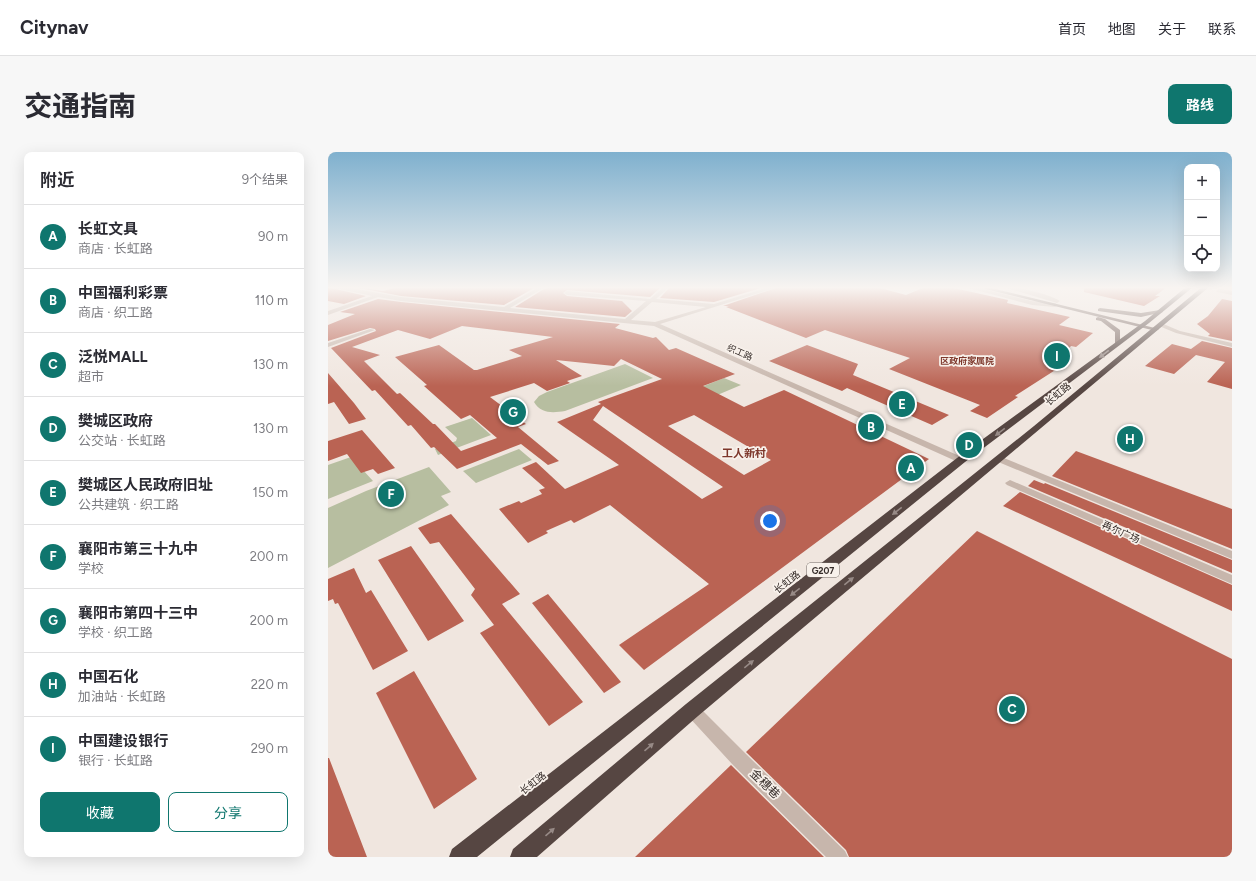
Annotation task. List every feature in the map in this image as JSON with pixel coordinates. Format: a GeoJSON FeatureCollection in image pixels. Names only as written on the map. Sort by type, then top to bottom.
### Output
{"type":"FeatureCollection","features":[{"type":"Feature","properties":{"kind":"highway","name":"长虹路"},"geometry":{"type":"LineString","coordinates":[[521,857],[692,710],[999,459],[1156,320]]}},
{"type":"Feature","properties":{"kind":"highway","name":"长虹路"},"geometry":{"type":"LineString","coordinates":[[460,857],[961,460],[1118,343],[1158,320]]}},
{"type":"Feature","properties":{"kind":"main road"},"geometry":{"type":"LineString","coordinates":[[1103,320],[1118,331],[1118,343]]}},
{"type":"Feature","properties":{"kind":"main road"},"geometry":{"type":"LineString","coordinates":[[1138,320],[1153,323]]}},
{"type":"Feature","properties":{"kind":"main road"},"geometry":{"type":"LineString","coordinates":[[1149,320],[1153,323]]}},
{"type":"Feature","properties":{"kind":"street","name":"织工路"},"geometry":{"type":"LineString","coordinates":[[615,320],[655,324],[961,460]]}},
{"type":"Feature","properties":{"kind":"street"},"geometry":{"type":"LineString","coordinates":[[655,324],[669,320]]}},
{"type":"Feature","properties":{"kind":"street"},"geometry":{"type":"LineString","coordinates":[[1153,323],[1178,332],[1232,346]]}},
{"type":"Feature","properties":{"kind":"street"},"geometry":{"type":"LineString","coordinates":[[328,345],[372,330]]}},
{"type":"Feature","properties":{"kind":"street"},"geometry":{"type":"LineString","coordinates":[[999,459],[1232,555]]}},
{"type":"Feature","properties":{"kind":"street","name":"再尔广场"},"geometry":{"type":"LineString","coordinates":[[1010,483],[1232,580]]}},
{"type":"Feature","properties":{"kind":"street","name":"金穗巷"},"geometry":{"type":"LineString","coordinates":[[692,710],[738,759],[839,857]]}},
{"type":"Feature","properties":{"kind":"green space"},"geometry":{"type":"Polygon","coordinates":[[[625,364],[653,378],[565,411],[544,411],[534,402],[539,396],[547,392],[625,364]]]}},
{"type":"Feature","properties":{"kind":"green space"},"geometry":{"type":"Polygon","coordinates":[[[724,378],[741,385],[715,396],[699,388],[724,378]]]}},
{"type":"Feature","properties":{"kind":"green space"},"geometry":{"type":"Polygon","coordinates":[[[472,418],[491,435],[438,455],[435,449],[456,441],[457,438],[445,427],[472,418]]]}},
{"type":"Feature","properties":{"kind":"green space"},"geometry":{"type":"Polygon","coordinates":[[[519,449],[532,460],[476,483],[463,471],[519,449]]]}},
{"type":"Feature","properties":{"kind":"green space"},"geometry":{"type":"Polygon","coordinates":[[[351,457],[373,481],[328,499],[328,465],[351,457]]]}},
{"type":"Feature","properties":{"kind":"green space"},"geometry":{"type":"Polygon","coordinates":[[[429,467],[451,492],[441,496],[449,505],[328,568],[328,508],[366,491],[429,467]]]}},
{"type":"Feature","properties":{"kind":"building"},"geometry":{"type":"Polygon","coordinates":[[[341,320],[579,320],[620,324],[615,328],[653,338],[656,337],[669,350],[676,348],[735,374],[703,386],[744,407],[784,390],[929,459],[644,670],[619,645],[709,584],[610,505],[574,523],[571,520],[546,531],[548,533],[528,543],[499,509],[519,501],[521,503],[542,494],[539,490],[545,488],[522,468],[536,462],[565,489],[619,465],[557,422],[601,404],[598,402],[662,379],[621,359],[614,366],[556,360],[582,376],[567,381],[570,383],[547,391],[534,383],[490,397],[526,424],[518,427],[559,461],[548,465],[521,444],[457,469],[434,447],[431,448],[411,425],[408,426],[375,390],[372,391],[331,348],[376,331],[375,329],[370,328],[328,341],[328,325],[341,320]],[[462,326],[430,339],[398,330],[352,347],[380,355],[364,361],[397,394],[400,393],[433,424],[435,424],[461,451],[497,438],[470,415],[461,419],[424,386],[427,385],[395,357],[439,345],[474,370],[477,370],[522,356],[509,350],[553,337],[462,326]],[[603,406],[593,420],[702,499],[723,487],[603,406]],[[694,415],[668,426],[744,475],[771,460],[694,415]]]}},
{"type":"Feature","properties":{"kind":"building"},"geometry":{"type":"Polygon","coordinates":[[[759,320],[1066,320],[1059,325],[1093,333],[1076,347],[1071,346],[1054,365],[1060,367],[1015,396],[1018,397],[987,418],[970,411],[980,405],[889,369],[910,358],[825,330],[806,338],[759,320]]]}},
{"type":"Feature","properties":{"kind":"building"},"geometry":{"type":"Polygon","coordinates":[[[1203,320],[1232,320],[1232,341],[1208,336],[1210,334],[1197,324],[1203,320]]]}},
{"type":"Feature","properties":{"kind":"building"},"geometry":{"type":"Polygon","coordinates":[[[1202,341],[1232,348],[1232,389],[1207,382],[1225,362],[1196,355],[1174,374],[1145,366],[1172,344],[1191,349],[1202,341]]]}},
{"type":"Feature","properties":{"kind":"building"},"geometry":{"type":"Polygon","coordinates":[[[807,345],[858,364],[853,375],[949,415],[932,425],[847,388],[842,391],[769,361],[807,345]]]}},
{"type":"Feature","properties":{"kind":"building"},"geometry":{"type":"Polygon","coordinates":[[[328,373],[366,419],[349,424],[334,402],[328,404],[328,373]]]}},
{"type":"Feature","properties":{"kind":"building"},"geometry":{"type":"Polygon","coordinates":[[[362,430],[395,468],[378,474],[373,469],[361,473],[347,454],[328,461],[328,441],[362,430]]]}},
{"type":"Feature","properties":{"kind":"building"},"geometry":{"type":"Polygon","coordinates":[[[1076,451],[1232,509],[1232,549],[1052,476],[1076,451]]]}},
{"type":"Feature","properties":{"kind":"building"},"geometry":{"type":"Polygon","coordinates":[[[1034,480],[1044,484],[1045,483],[1232,560],[1232,573],[1028,486],[1034,480]]]}},
{"type":"Feature","properties":{"kind":"building"},"geometry":{"type":"Polygon","coordinates":[[[1020,492],[1232,585],[1232,611],[1003,506],[1020,492]]]}},
{"type":"Feature","properties":{"kind":"building"},"geometry":{"type":"Polygon","coordinates":[[[451,514],[520,594],[502,604],[583,702],[549,726],[480,633],[494,625],[471,595],[475,589],[439,542],[430,544],[418,528],[451,514]]]}},
{"type":"Feature","properties":{"kind":"building"},"geometry":{"type":"Polygon","coordinates":[[[977,531],[1232,659],[1232,857],[849,857],[846,850],[746,752],[977,531]]]}},
{"type":"Feature","properties":{"kind":"building"},"geometry":{"type":"Polygon","coordinates":[[[411,546],[464,621],[428,641],[378,560],[411,546]]]}},
{"type":"Feature","properties":{"kind":"building"},"geometry":{"type":"Polygon","coordinates":[[[354,568],[366,593],[371,590],[408,651],[373,670],[338,603],[335,604],[333,599],[328,601],[328,579],[354,568]]]}},
{"type":"Feature","properties":{"kind":"building"},"geometry":{"type":"Polygon","coordinates":[[[548,594],[621,682],[604,693],[532,603],[548,594]]]}},
{"type":"Feature","properties":{"kind":"building"},"geometry":{"type":"Polygon","coordinates":[[[414,671],[477,779],[434,809],[376,693],[414,671]]]}},
{"type":"Feature","properties":{"kind":"building"},"geometry":{"type":"Polygon","coordinates":[[[329,758],[367,857],[328,857],[329,758]]]}},
{"type":"Feature","properties":{"kind":"building"},"geometry":{"type":"Polygon","coordinates":[[[731,765],[824,857],[635,857],[731,765]]]}},
{"type":"Feature","properties":{"kind":"place","name":"中国建设银行"},"geometry":{"type":"Point","coordinates":[1057,356]}},
{"type":"Feature","properties":{"kind":"place","name":"樊城区人民政府旧址"},"geometry":{"type":"Point","coordinates":[902,404]}},
{"type":"Feature","properties":{"kind":"place","name":"襄阳市第四十三中"},"geometry":{"type":"Point","coordinates":[513,412]}},
{"type":"Feature","properties":{"kind":"place","name":"中国福利彩票"},"geometry":{"type":"Point","coordinates":[871,427]}},
{"type":"Feature","properties":{"kind":"place","name":"中国石化"},"geometry":{"type":"Point","coordinates":[1130,439]}},
{"type":"Feature","properties":{"kind":"place","name":"樊城区政府"},"geometry":{"type":"Point","coordinates":[969,445]}},
{"type":"Feature","properties":{"kind":"place","name":"长虹文具"},"geometry":{"type":"Point","coordinates":[911,468]}},
{"type":"Feature","properties":{"kind":"place","name":"襄阳市第三十九中"},"geometry":{"type":"Point","coordinates":[391,494]}},
{"type":"Feature","properties":{"kind":"place","name":"泛悦MALL"},"geometry":{"type":"Point","coordinates":[1012,709]}},
{"type":"Feature","properties":{"kind":"district","name":"区政府家属院"},"geometry":{"type":"Point","coordinates":[967,360]}},
{"type":"Feature","properties":{"kind":"district","name":"工人新村"},"geometry":{"type":"Point","coordinates":[744,453]}}]}
